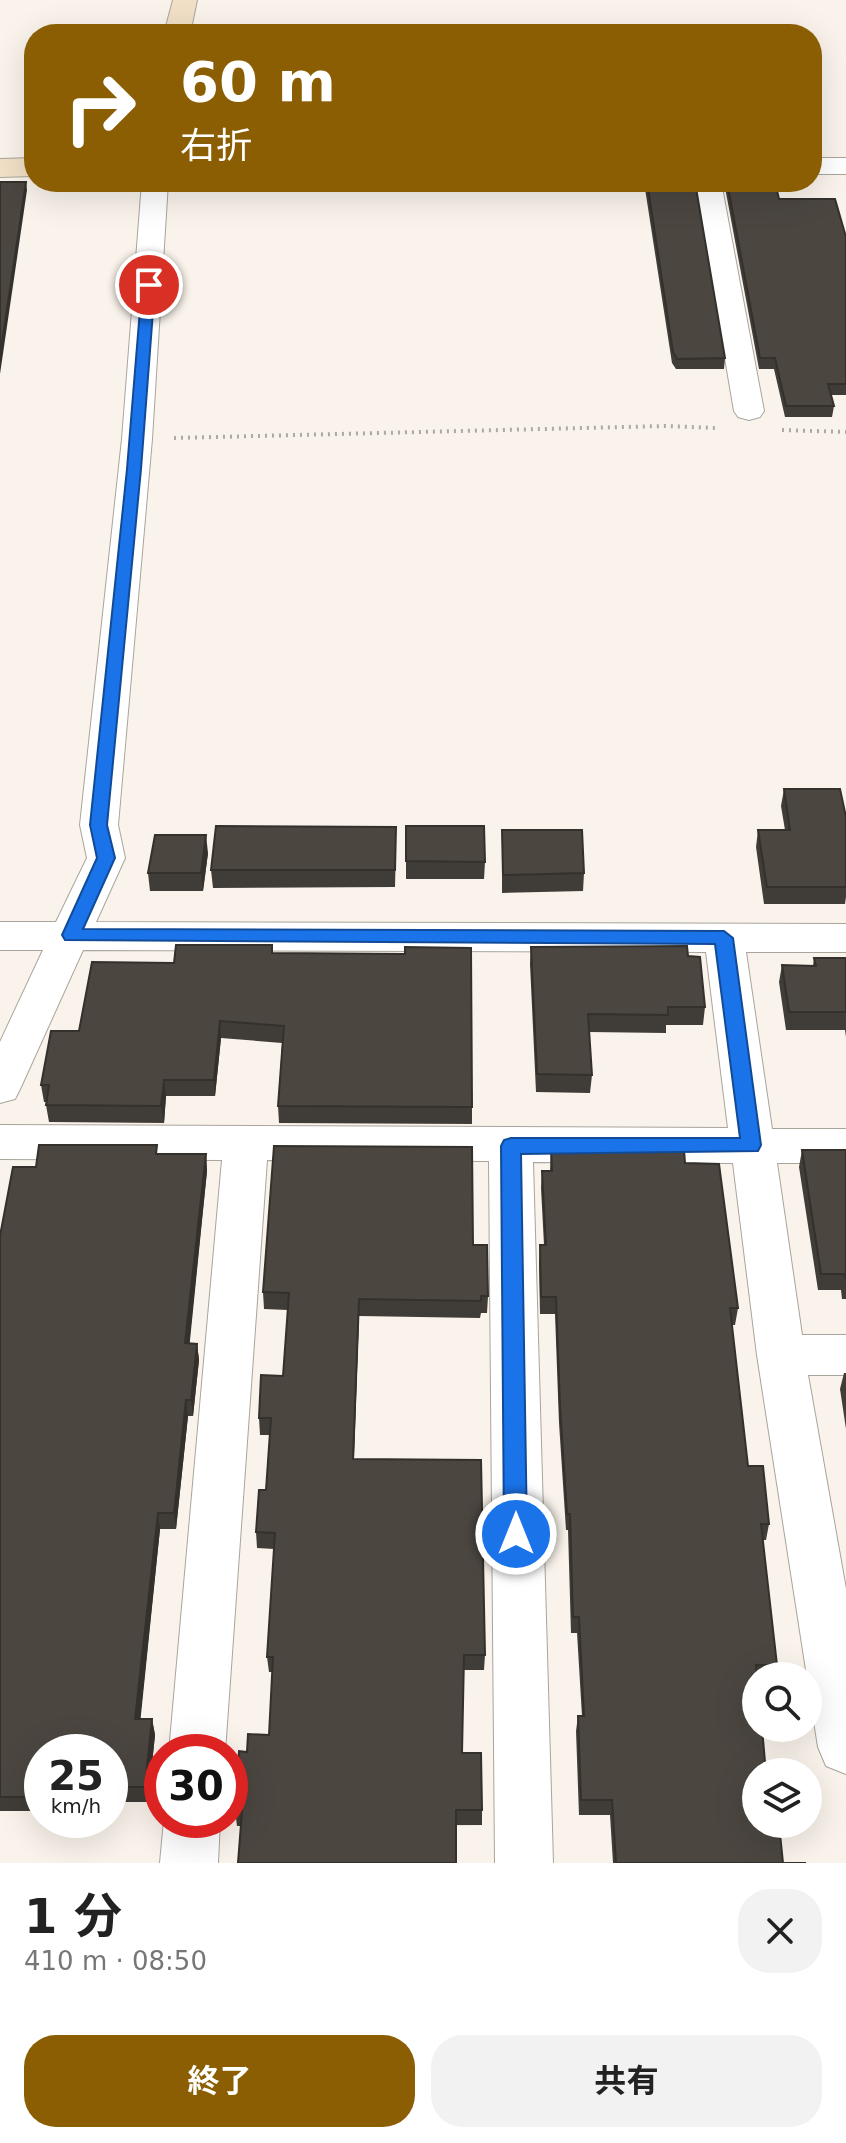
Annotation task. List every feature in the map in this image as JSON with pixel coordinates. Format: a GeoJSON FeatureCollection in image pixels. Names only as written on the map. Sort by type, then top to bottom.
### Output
{"type":"FeatureCollection","features":[{"type":"Feature","properties":{"kind":"street"},"geometry":{"type":"LineString","coordinates":[[179,24],[185,0]]}},
{"type":"Feature","properties":{"kind":"street"},"geometry":{"type":"LineString","coordinates":[[822,166],[846,166]]}},
{"type":"Feature","properties":{"kind":"street"},"geometry":{"type":"LineString","coordinates":[[0,168],[24,167]]}},
{"type":"Feature","properties":{"kind":"street"},"geometry":{"type":"LineString","coordinates":[[0,1087],[106,858],[99,825],[137,439],[154,192]]}},
{"type":"Feature","properties":{"kind":"street"},"geometry":{"type":"LineString","coordinates":[[710,192],[749,411]]}},
{"type":"Feature","properties":{"kind":"street"},"geometry":{"type":"LineString","coordinates":[[0,936],[846,938]]}},
{"type":"Feature","properties":{"kind":"street"},"geometry":{"type":"LineString","coordinates":[[724,938],[781,1355],[846,1747]]}},
{"type":"Feature","properties":{"kind":"street"},"geometry":{"type":"LineString","coordinates":[[0,1142],[846,1146]]}},
{"type":"Feature","properties":{"kind":"street"},"geometry":{"type":"LineString","coordinates":[[198,1734],[246,1143]]}},
{"type":"Feature","properties":{"kind":"street"},"geometry":{"type":"LineString","coordinates":[[511,1146],[524,1863]]}},
{"type":"Feature","properties":{"kind":"street"},"geometry":{"type":"LineString","coordinates":[[781,1355],[846,1355]]}},
{"type":"Feature","properties":{"kind":"street"},"geometry":{"type":"LineString","coordinates":[[189,1863],[191,1838]]}},
{"type":"Feature","properties":{"kind":"path"},"geometry":{"type":"LineString","coordinates":[[137,439],[665,426]]}},
{"type":"Feature","properties":{"kind":"building"},"geometry":{"type":"Polygon","coordinates":[[[0,182],[24,182],[25,192],[0,356],[0,182]]]}},
{"type":"Feature","properties":{"kind":"building"},"geometry":{"type":"Polygon","coordinates":[[[649,192],[697,192],[725,358],[677,359],[673,352],[649,192]]]}},
{"type":"Feature","properties":{"kind":"building"},"geometry":{"type":"Polygon","coordinates":[[[729,192],[777,192],[779,199],[835,199],[846,237],[846,384],[828,384],[834,406],[786,406],[775,358],[760,358],[729,192]]]}},
{"type":"Feature","properties":{"kind":"building"},"geometry":{"type":"Polygon","coordinates":[[[784,789],[840,789],[846,817],[846,887],[767,887],[758,830],[790,830],[784,789]]]}},
{"type":"Feature","properties":{"kind":"building"},"geometry":{"type":"Polygon","coordinates":[[[216,826],[396,827],[395,870],[211,870],[216,826]]]}},
{"type":"Feature","properties":{"kind":"building"},"geometry":{"type":"Polygon","coordinates":[[[406,826],[484,826],[485,862],[406,861],[406,826]]]}},
{"type":"Feature","properties":{"kind":"building"},"geometry":{"type":"Polygon","coordinates":[[[502,830],[582,830],[584,873],[503,875],[502,830]]]}},
{"type":"Feature","properties":{"kind":"building"},"geometry":{"type":"Polygon","coordinates":[[[155,835],[206,835],[201,873],[148,873],[155,835]]]}},
{"type":"Feature","properties":{"kind":"building"},"geometry":{"type":"Polygon","coordinates":[[[176,945],[272,945],[272,953],[405,954],[405,947],[471,948],[472,1107],[278,1106],[284,1026],[220,1021],[214,1080],[164,1080],[161,1106],[46,1105],[49,1085],[41,1085],[51,1031],[79,1031],[92,962],[174,963],[176,945]]]}},
{"type":"Feature","properties":{"kind":"building"},"geometry":{"type":"Polygon","coordinates":[[[687,946],[688,956],[700,957],[705,1007],[668,1007],[668,1015],[588,1014],[592,1075],[537,1074],[531,947],[687,946]]]}},
{"type":"Feature","properties":{"kind":"building"},"geometry":{"type":"Polygon","coordinates":[[[814,958],[846,958],[846,1012],[789,1012],[782,965],[816,966],[814,958]]]}},
{"type":"Feature","properties":{"kind":"building"},"geometry":{"type":"Polygon","coordinates":[[[39,1145],[157,1145],[156,1154],[206,1154],[185,1343],[197,1344],[191,1400],[186,1400],[174,1513],[158,1513],[135,1719],[152,1719],[150,1734],[144,1734],[144,1787],[128,1787],[128,1734],[24,1734],[24,1797],[0,1797],[0,1236],[13,1167],[36,1167],[39,1145]]]}},
{"type":"Feature","properties":{"kind":"building"},"geometry":{"type":"Polygon","coordinates":[[[274,1146],[472,1147],[473,1245],[487,1245],[488,1296],[481,1296],[481,1301],[359,1299],[353,1459],[481,1460],[485,1655],[464,1655],[462,1753],[481,1753],[482,1810],[456,1810],[456,1863],[238,1863],[240,1838],[248,1838],[248,1734],[269,1735],[273,1657],[267,1657],[275,1533],[256,1532],[259,1490],[266,1490],[271,1418],[259,1418],[261,1375],[283,1376],[289,1293],[263,1292],[274,1146]]]}},
{"type":"Feature","properties":{"kind":"building"},"geometry":{"type":"Polygon","coordinates":[[[551,1148],[684,1150],[685,1163],[719,1164],[738,1308],[730,1308],[748,1466],[763,1466],[769,1524],[761,1524],[777,1662],[742,1662],[742,1742],[763,1742],[765,1758],[742,1758],[742,1838],[780,1838],[783,1863],[616,1863],[612,1800],[581,1800],[578,1716],[584,1716],[579,1617],[573,1617],[570,1514],[567,1514],[560,1406],[556,1297],[541,1297],[540,1245],[546,1245],[542,1171],[552,1171],[551,1148]]]}},
{"type":"Feature","properties":{"kind":"building"},"geometry":{"type":"Polygon","coordinates":[[[802,1150],[846,1150],[846,1281],[845,1274],[821,1274],[802,1150]]]}},
{"type":"Feature","properties":{"kind":"route"},"geometry":{"type":"LineString","coordinates":[[149,285],[99,825],[106,858],[71,935],[724,938],[751,1145],[511,1146],[516,1534]]}}]}
